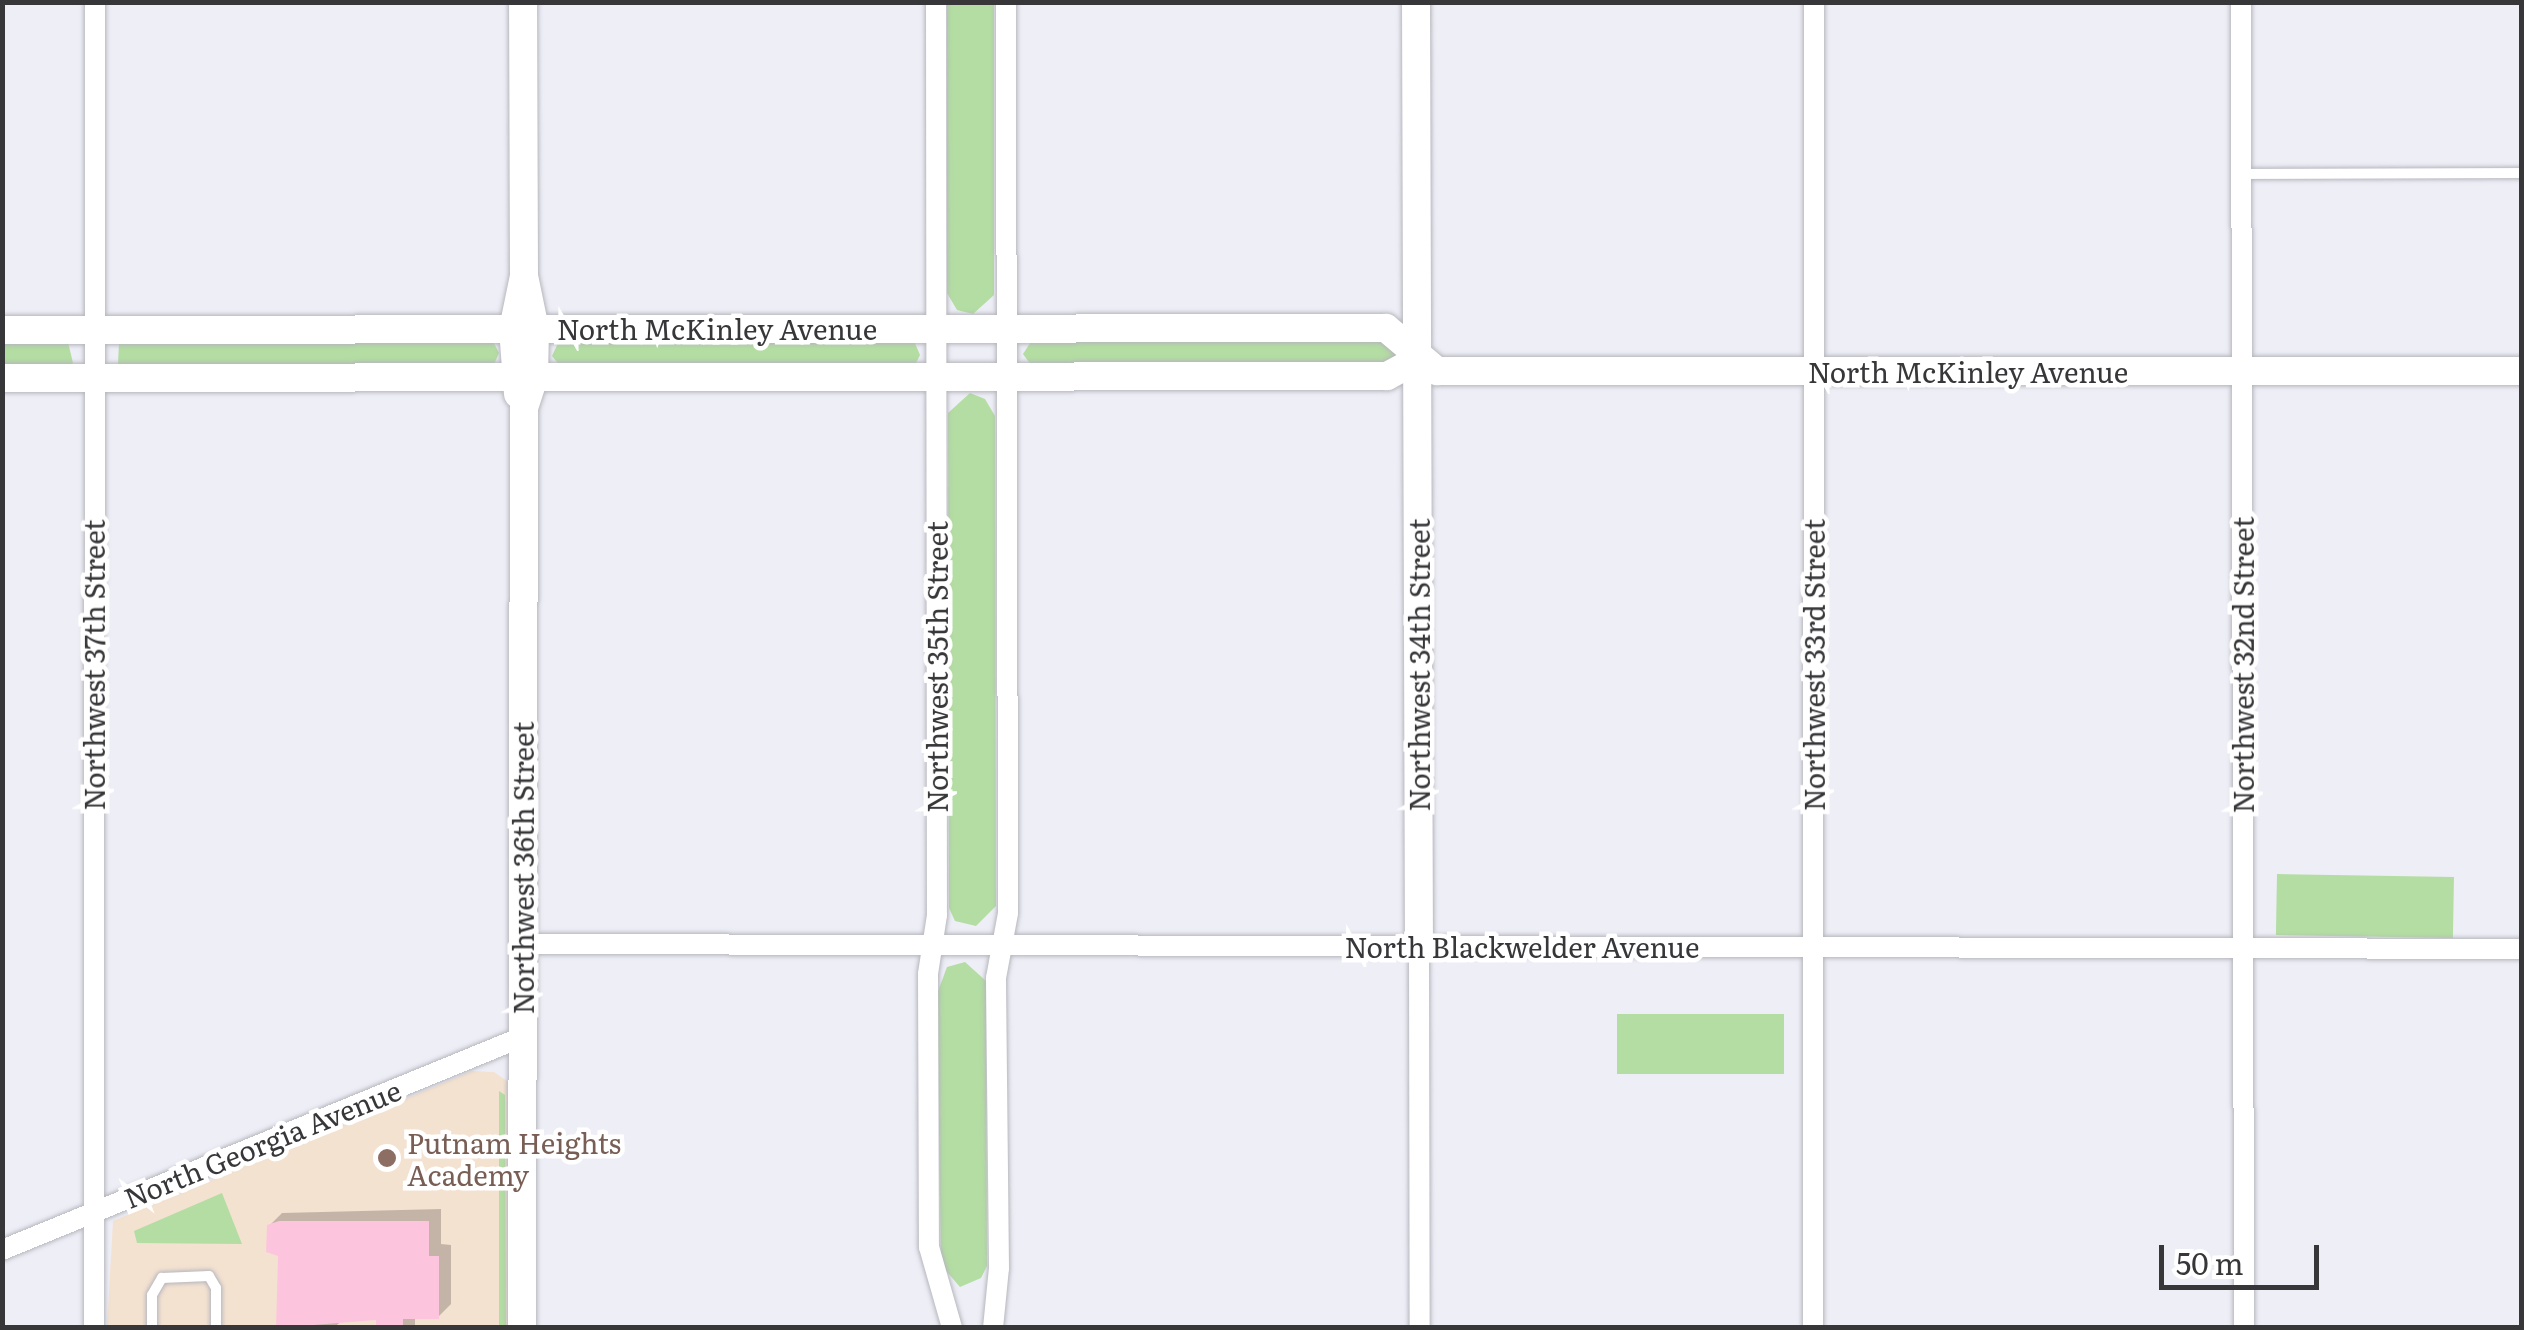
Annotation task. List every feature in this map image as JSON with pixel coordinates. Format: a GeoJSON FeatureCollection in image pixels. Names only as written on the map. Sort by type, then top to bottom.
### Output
{"type":"FeatureCollection","features":[{"type":"Feature","properties":{"kind":"street","name":"Northwest 37th Street"},"geometry":{"type":"LineString","coordinates":[[94,1328],[95,2]]}},
{"type":"Feature","properties":{"kind":"street","name":"Northwest 36th Street"},"geometry":{"type":"LineString","coordinates":[[522,1328],[523,2]]}},
{"type":"Feature","properties":{"kind":"street","name":"Northwest 35th Street"},"geometry":{"type":"LineString","coordinates":[[936,2],[929,1247],[952,1328]]}},
{"type":"Feature","properties":{"kind":"street"},"geometry":{"type":"LineString","coordinates":[[994,1328],[999,1268],[996,978],[1008,913],[1006,2]]}},
{"type":"Feature","properties":{"kind":"street","name":"Northwest 34th Street"},"geometry":{"type":"LineString","coordinates":[[1416,2],[1420,1328]]}},
{"type":"Feature","properties":{"kind":"street","name":"Northwest 33rd Street"},"geometry":{"type":"LineString","coordinates":[[1813,1328],[1814,2]]}},
{"type":"Feature","properties":{"kind":"street","name":"Northwest 32nd Street"},"geometry":{"type":"LineString","coordinates":[[2241,2],[2244,1328]]}},
{"type":"Feature","properties":{"kind":"street","name":"North McKinley Avenue"},"geometry":{"type":"LineString","coordinates":[[2,330],[1386,328],[1416,360],[1437,371],[2522,371]]}},
{"type":"Feature","properties":{"kind":"street","name":"North McKinley Avenue"},"geometry":{"type":"LineString","coordinates":[[2,378],[1387,376],[1416,360]]}},
{"type":"Feature","properties":{"kind":"street","name":"North Blackwelder Avenue"},"geometry":{"type":"LineString","coordinates":[[522,944],[2522,949]]}},
{"type":"Feature","properties":{"kind":"street","name":"North Georgia Avenue"},"geometry":{"type":"LineString","coordinates":[[2,1250],[522,1038]]}},
{"type":"Feature","properties":{"kind":"lane"},"geometry":{"type":"LineString","coordinates":[[2241,174],[2522,173]]}},
{"type":"Feature","properties":{"kind":"lane"},"geometry":{"type":"LineString","coordinates":[[152,1328],[152,1295],[162,1278],[208,1276],[216,1288],[216,1328]]}},
{"type":"Feature","properties":{"kind":"shaded area","name":"Putnam Heights Academy"},"geometry":{"type":"Polygon","coordinates":[[[472,1071],[494,1072],[507,1081],[509,1327],[107,1328],[113,1221],[472,1071]]]}},
{"type":"Feature","properties":{"kind":"green space"},"geometry":{"type":"Polygon","coordinates":[[[947,3],[994,3],[994,295],[973,314],[957,310],[947,293],[947,3]]]}},
{"type":"Feature","properties":{"kind":"green space"},"geometry":{"type":"Polygon","coordinates":[[[1384,338],[1397,354],[1391,363],[1031,365],[1023,354],[1032,340],[1384,338]]]}},
{"type":"Feature","properties":{"kind":"green space"},"geometry":{"type":"Polygon","coordinates":[[[3,339],[68,342],[73,363],[67,369],[3,371],[3,339]]]}},
{"type":"Feature","properties":{"kind":"green space"},"geometry":{"type":"Polygon","coordinates":[[[559,341],[914,341],[920,355],[916,363],[561,367],[552,356],[559,341]]]}},
{"type":"Feature","properties":{"kind":"green space"},"geometry":{"type":"Polygon","coordinates":[[[119,343],[494,343],[499,353],[493,367],[118,364],[119,343]]]}},
{"type":"Feature","properties":{"kind":"green space"},"geometry":{"type":"Polygon","coordinates":[[[970,393],[985,399],[995,416],[996,906],[976,926],[955,921],[949,908],[948,413],[970,393]]]}},
{"type":"Feature","properties":{"kind":"green space"},"geometry":{"type":"Polygon","coordinates":[[[2277,874],[2454,877],[2453,938],[2276,935],[2277,874]]]}},
{"type":"Feature","properties":{"kind":"green space"},"geometry":{"type":"Polygon","coordinates":[[[965,962],[986,981],[987,1266],[981,1278],[960,1287],[941,1265],[937,994],[947,967],[965,962]]]}},
{"type":"Feature","properties":{"kind":"green space"},"geometry":{"type":"Polygon","coordinates":[[[1617,1014],[1784,1014],[1784,1074],[1617,1074],[1617,1014]]]}},
{"type":"Feature","properties":{"kind":"green space"},"geometry":{"type":"Polygon","coordinates":[[[499,1091],[505,1095],[506,1328],[499,1327],[499,1091]]]}},
{"type":"Feature","properties":{"kind":"green space"},"geometry":{"type":"Polygon","coordinates":[[[222,1193],[242,1244],[137,1243],[134,1231],[222,1193]]]}},
{"type":"Feature","properties":{"kind":"building"},"geometry":{"type":"Polygon","coordinates":[[[279,1221],[429,1221],[429,1256],[439,1256],[439,1319],[403,1319],[403,1328],[376,1328],[376,1320],[276,1328],[278,1256],[266,1252],[267,1225],[279,1221]]]}},
{"type":"Feature","properties":{"kind":"place","name":"Putnam Heights Academy"},"geometry":{"type":"Point","coordinates":[387,1158]}}]}
